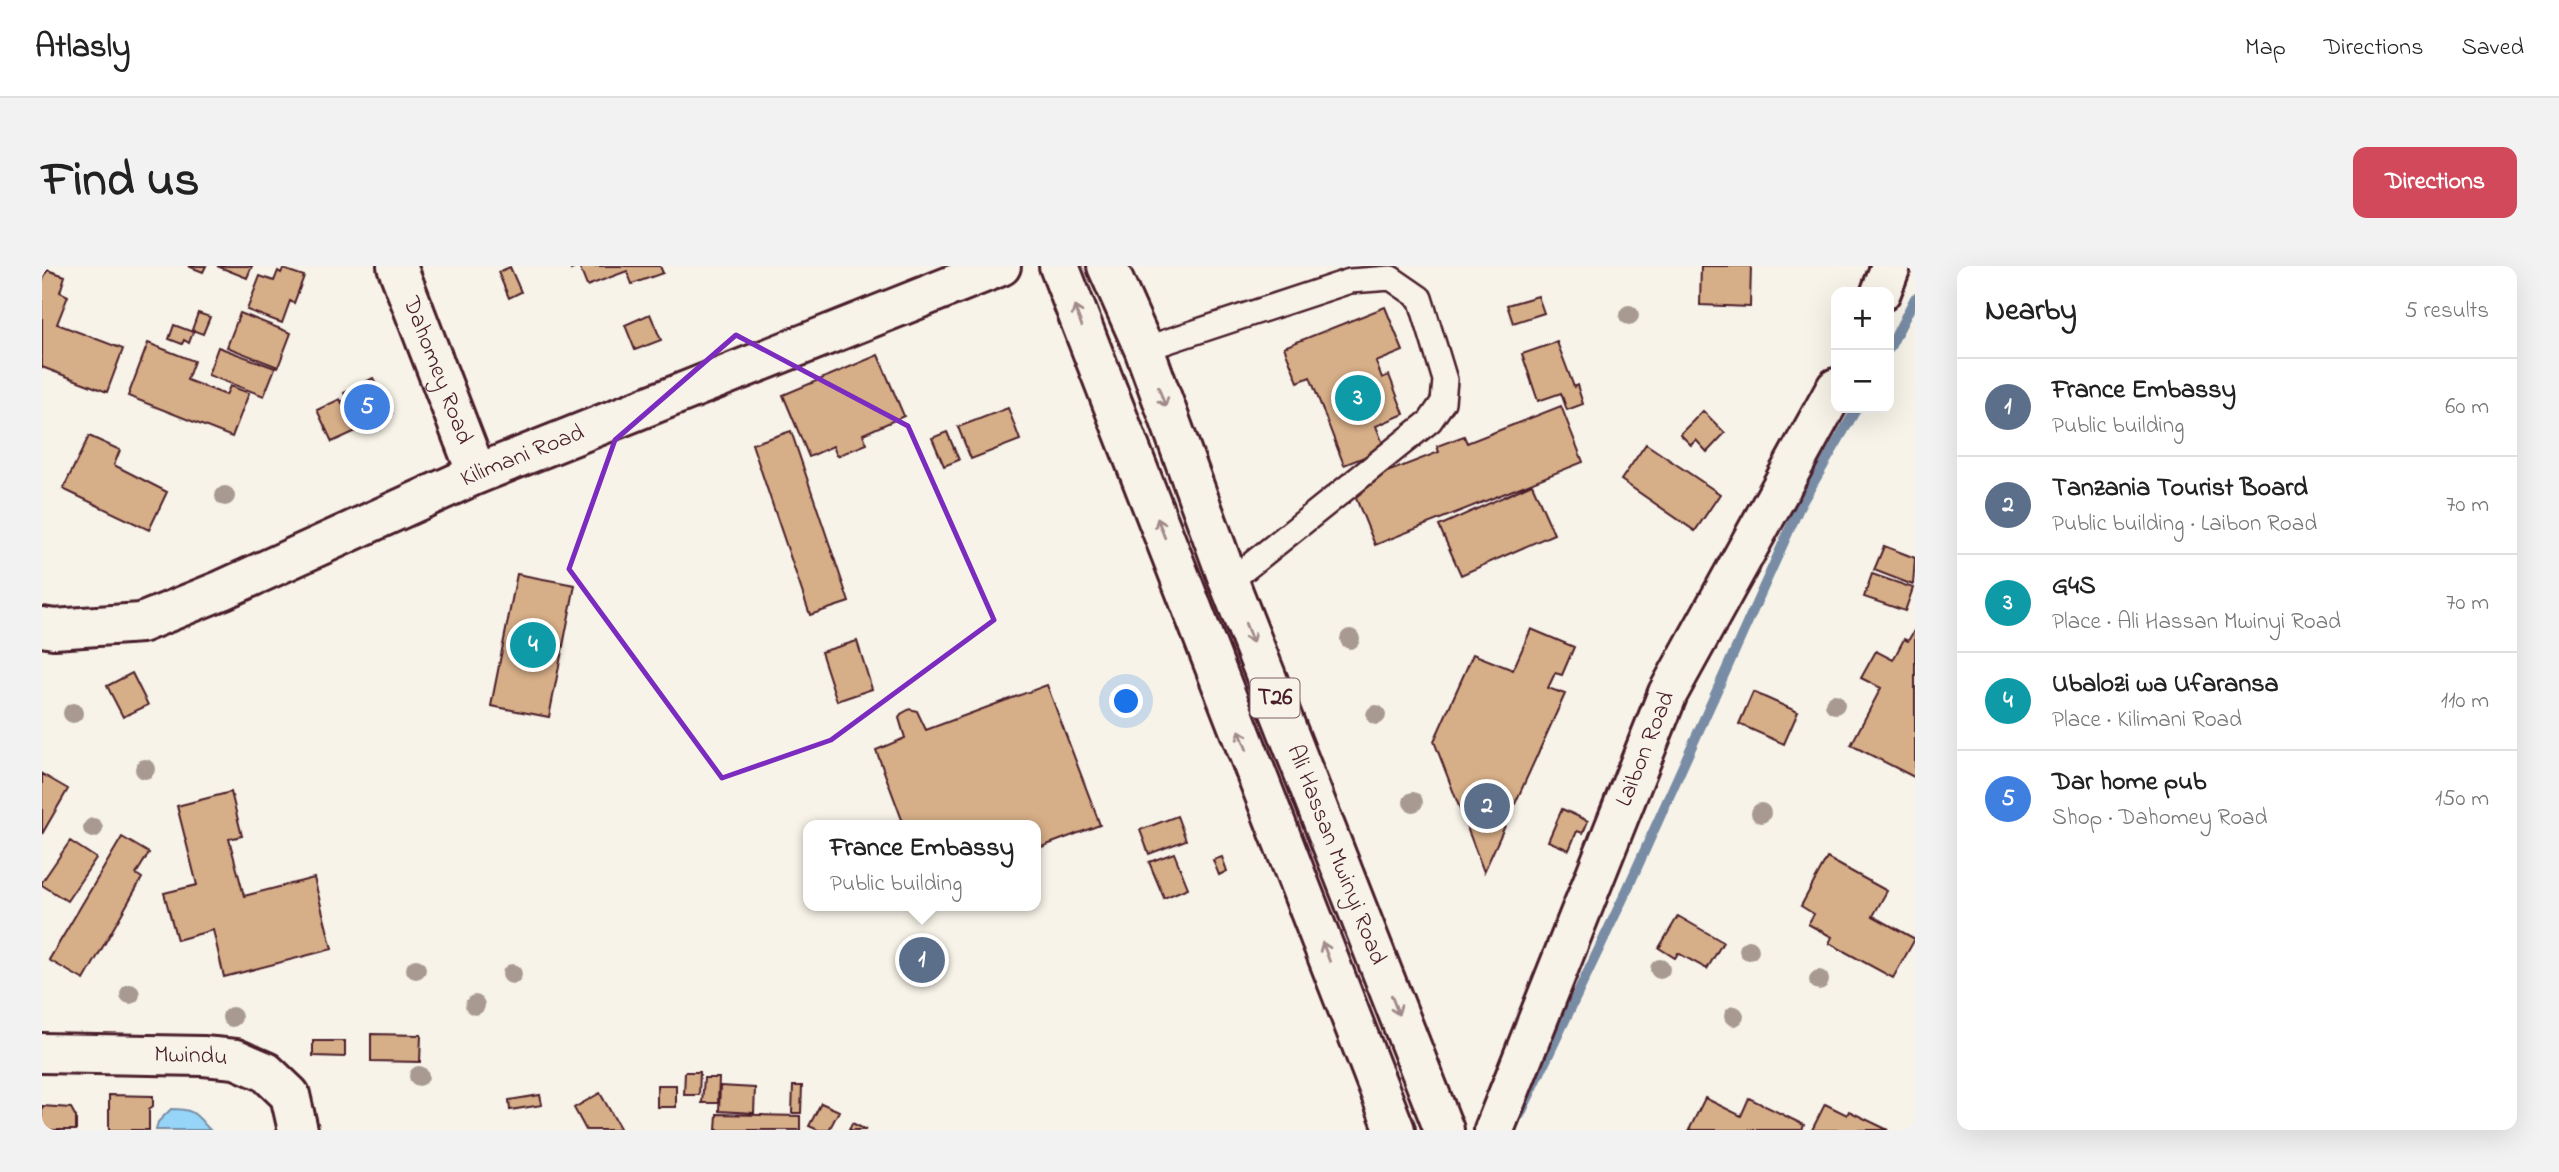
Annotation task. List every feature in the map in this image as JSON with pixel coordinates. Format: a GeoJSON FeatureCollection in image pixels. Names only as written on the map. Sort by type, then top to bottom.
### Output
{"type":"FeatureCollection","features":[{"type":"Feature","properties":{"kind":"main road","name":"Dahomey Road"},"geometry":{"type":"LineString","coordinates":[[397,266],[477,474]]}},
{"type":"Feature","properties":{"kind":"main road","name":"Kilimani Road"},"geometry":{"type":"LineString","coordinates":[[42,627],[54,629],[141,623],[222,590],[477,474],[1001,266]]}},
{"type":"Feature","properties":{"kind":"main road","name":"Ali Hassan Mwinyi Road"},"geometry":{"type":"LineString","coordinates":[[1059,266],[1395,1130]]}},
{"type":"Feature","properties":{"kind":"main road","name":"Ali Hassan Mwinyi Road"},"geometry":{"type":"LineString","coordinates":[[1107,266],[1144,349],[1229,582],[1444,1130]]}},
{"type":"Feature","properties":{"kind":"main road"},"geometry":{"type":"LineString","coordinates":[[1883,287],[1891,266]]}},
{"type":"Feature","properties":{"kind":"main road","name":"Laibon Road"},"geometry":{"type":"LineString","coordinates":[[1494,1130],[1668,693],[1831,397]]}},
{"type":"Feature","properties":{"kind":"main road","name":"Mwindu"},"geometry":{"type":"LineString","coordinates":[[42,1053],[236,1059],[266,1072],[290,1095],[298,1130]]}},
{"type":"Feature","properties":{"kind":"lane"},"geometry":{"type":"LineString","coordinates":[[1144,349],[1350,281],[1391,278],[1420,298],[1445,380],[1443,402],[1430,421],[1229,582]]}},
{"type":"Feature","properties":{"kind":"highlighted area"},"geometry":{"type":"Polygon","coordinates":[[[736,335],[908,426],[994,620],[831,740],[722,778],[569,569],[615,440],[736,335]]]}},
{"type":"Feature","properties":{"kind":"water"},"geometry":{"type":"Polygon","coordinates":[[[171,1109],[194,1114],[210,1130],[156,1130],[158,1122],[171,1109]]]}},
{"type":"Feature","properties":{"kind":"building"},"geometry":{"type":"Polygon","coordinates":[[[188,266],[206,266],[203,272],[188,266]]]}},
{"type":"Feature","properties":{"kind":"building"},"geometry":{"type":"Polygon","coordinates":[[[217,266],[252,266],[247,278],[217,266]]]}},
{"type":"Feature","properties":{"kind":"building"},"geometry":{"type":"Polygon","coordinates":[[[579,266],[660,266],[663,273],[632,284],[627,271],[587,286],[579,266]]]}},
{"type":"Feature","properties":{"kind":"building"},"geometry":{"type":"Polygon","coordinates":[[[1701,266],[1751,266],[1750,307],[1700,305],[1701,266]]]}},
{"type":"Feature","properties":{"kind":"building"},"geometry":{"type":"Polygon","coordinates":[[[510,267],[521,292],[509,298],[498,272],[510,267]]]}},
{"type":"Feature","properties":{"kind":"building"},"geometry":{"type":"Polygon","coordinates":[[[283,269],[304,276],[294,303],[290,301],[282,323],[247,310],[260,276],[274,281],[278,271],[281,273],[283,269]]]}},
{"type":"Feature","properties":{"kind":"building"},"geometry":{"type":"Polygon","coordinates":[[[47,270],[65,276],[60,292],[68,296],[57,324],[123,349],[107,392],[42,367],[42,282],[47,270]]]}},
{"type":"Feature","properties":{"kind":"building"},"geometry":{"type":"Polygon","coordinates":[[[1538,296],[1544,313],[1513,323],[1507,305],[1538,296]]]}},
{"type":"Feature","properties":{"kind":"building"},"geometry":{"type":"Polygon","coordinates":[[[1385,307],[1403,351],[1376,362],[1382,378],[1389,375],[1404,414],[1376,426],[1385,449],[1344,465],[1310,377],[1298,382],[1284,347],[1385,307]]]}},
{"type":"Feature","properties":{"kind":"building"},"geometry":{"type":"Polygon","coordinates":[[[198,313],[210,317],[203,334],[192,330],[198,313]]]}},
{"type":"Feature","properties":{"kind":"building"},"geometry":{"type":"Polygon","coordinates":[[[240,313],[291,333],[278,367],[227,347],[240,313]]]}},
{"type":"Feature","properties":{"kind":"building"},"geometry":{"type":"Polygon","coordinates":[[[650,314],[661,340],[635,350],[625,325],[650,314]]]}},
{"type":"Feature","properties":{"kind":"building"},"geometry":{"type":"Polygon","coordinates":[[[174,325],[193,332],[189,343],[184,340],[182,344],[169,339],[174,325]]]}},
{"type":"Feature","properties":{"kind":"building"},"geometry":{"type":"Polygon","coordinates":[[[1557,342],[1583,404],[1567,410],[1561,393],[1538,401],[1522,354],[1557,342]]]}},
{"type":"Feature","properties":{"kind":"building"},"geometry":{"type":"Polygon","coordinates":[[[148,343],[194,361],[187,380],[226,395],[230,386],[249,393],[232,437],[128,396],[148,343]]]}},
{"type":"Feature","properties":{"kind":"building"},"geometry":{"type":"Polygon","coordinates":[[[218,347],[275,368],[264,396],[208,375],[218,347]]]}},
{"type":"Feature","properties":{"kind":"building"},"geometry":{"type":"Polygon","coordinates":[[[878,355],[904,416],[863,434],[867,444],[837,456],[833,446],[809,457],[783,395],[878,355]]]}},
{"type":"Feature","properties":{"kind":"building"},"geometry":{"type":"Polygon","coordinates":[[[373,378],[392,413],[362,429],[358,419],[354,421],[343,401],[347,400],[344,393],[373,378]]]}},
{"type":"Feature","properties":{"kind":"building"},"geometry":{"type":"Polygon","coordinates":[[[340,399],[356,431],[332,442],[317,410],[340,399]]]}},
{"type":"Feature","properties":{"kind":"building"},"geometry":{"type":"Polygon","coordinates":[[[1561,406],[1583,462],[1375,545],[1351,486],[1439,452],[1437,446],[1464,436],[1467,443],[1561,406]]]}},
{"type":"Feature","properties":{"kind":"building"},"geometry":{"type":"Polygon","coordinates":[[[1008,408],[1020,440],[971,459],[958,427],[1008,408]]]}},
{"type":"Feature","properties":{"kind":"building"},"geometry":{"type":"Polygon","coordinates":[[[1703,411],[1725,433],[1707,452],[1696,440],[1691,445],[1680,434],[1703,411]]]}},
{"type":"Feature","properties":{"kind":"building"},"geometry":{"type":"Polygon","coordinates":[[[791,431],[849,602],[810,615],[752,444],[791,431]]]}},
{"type":"Feature","properties":{"kind":"building"},"geometry":{"type":"Polygon","coordinates":[[[947,432],[959,460],[944,466],[932,438],[947,432]]]}},
{"type":"Feature","properties":{"kind":"building"},"geometry":{"type":"Polygon","coordinates":[[[89,436],[120,450],[114,465],[167,492],[149,530],[63,489],[89,436]]]}},
{"type":"Feature","properties":{"kind":"building"},"geometry":{"type":"Polygon","coordinates":[[[1646,444],[1720,494],[1695,531],[1621,480],[1646,444]]]}},
{"type":"Feature","properties":{"kind":"building"},"geometry":{"type":"Polygon","coordinates":[[[1532,484],[1554,534],[1461,575],[1439,526],[1532,484]]]}},
{"type":"Feature","properties":{"kind":"building"},"geometry":{"type":"Polygon","coordinates":[[[1884,546],[1915,558],[1913,585],[1874,570],[1884,546]]]}},
{"type":"Feature","properties":{"kind":"building"},"geometry":{"type":"Polygon","coordinates":[[[517,574],[575,585],[549,717],[491,706],[517,574]]]}},
{"type":"Feature","properties":{"kind":"building"},"geometry":{"type":"Polygon","coordinates":[[[1872,574],[1913,588],[1905,611],[1864,597],[1872,574]]]}},
{"type":"Feature","properties":{"kind":"building"},"geometry":{"type":"Polygon","coordinates":[[[1531,629],[1574,647],[1562,675],[1555,673],[1548,688],[1565,694],[1484,872],[1434,741],[1473,654],[1513,670],[1531,629]]]}},
{"type":"Feature","properties":{"kind":"building"},"geometry":{"type":"Polygon","coordinates":[[[1915,629],[1914,777],[1851,745],[1881,688],[1861,678],[1876,651],[1893,660],[1904,639],[1908,641],[1915,629]]]}},
{"type":"Feature","properties":{"kind":"building"},"geometry":{"type":"Polygon","coordinates":[[[857,641],[872,689],[837,701],[821,652],[857,641]]]}},
{"type":"Feature","properties":{"kind":"building"},"geometry":{"type":"Polygon","coordinates":[[[132,673],[148,705],[123,717],[107,686],[132,673]]]}},
{"type":"Feature","properties":{"kind":"building"},"geometry":{"type":"Polygon","coordinates":[[[1047,685],[1100,825],[1041,847],[1041,820],[902,820],[876,750],[905,738],[899,718],[910,709],[917,711],[926,730],[1047,685]]]}},
{"type":"Feature","properties":{"kind":"building"},"geometry":{"type":"Polygon","coordinates":[[[1753,692],[1798,712],[1784,744],[1739,724],[1753,692]]]}},
{"type":"Feature","properties":{"kind":"building"},"geometry":{"type":"Polygon","coordinates":[[[42,774],[68,789],[42,834],[42,774]]]}},
{"type":"Feature","properties":{"kind":"building"},"geometry":{"type":"Polygon","coordinates":[[[231,792],[242,836],[229,839],[244,896],[314,878],[332,949],[224,977],[213,930],[177,940],[164,893],[197,885],[177,806],[231,792]]]}},
{"type":"Feature","properties":{"kind":"building"},"geometry":{"type":"Polygon","coordinates":[[[1562,809],[1588,821],[1583,833],[1577,831],[1569,850],[1548,841],[1562,809]]]}},
{"type":"Feature","properties":{"kind":"building"},"geometry":{"type":"Polygon","coordinates":[[[1177,816],[1186,840],[1149,854],[1140,830],[1177,816]]]}},
{"type":"Feature","properties":{"kind":"building"},"geometry":{"type":"Polygon","coordinates":[[[122,837],[149,853],[136,874],[142,878],[84,980],[49,960],[122,837]]]}},
{"type":"Feature","properties":{"kind":"building"},"geometry":{"type":"Polygon","coordinates":[[[70,841],[96,858],[67,901],[42,885],[42,882],[70,841]]]}},
{"type":"Feature","properties":{"kind":"building"},"geometry":{"type":"Polygon","coordinates":[[[1174,853],[1188,888],[1164,898],[1149,862],[1174,853]]]}},
{"type":"Feature","properties":{"kind":"building"},"geometry":{"type":"Polygon","coordinates":[[[1222,857],[1227,871],[1219,875],[1213,860],[1222,857]]]}},
{"type":"Feature","properties":{"kind":"building"},"geometry":{"type":"Polygon","coordinates":[[[1827,858],[1887,891],[1873,916],[1915,939],[1893,978],[1829,943],[1832,937],[1808,924],[1814,914],[1801,906],[1827,858]]]}},
{"type":"Feature","properties":{"kind":"building"},"geometry":{"type":"Polygon","coordinates":[[[1678,916],[1723,942],[1707,969],[1678,953],[1675,958],[1659,948],[1678,916]]]}},
{"type":"Feature","properties":{"kind":"building"},"geometry":{"type":"Polygon","coordinates":[[[371,1034],[421,1035],[420,1062],[371,1061],[371,1034]]]}},
{"type":"Feature","properties":{"kind":"building"},"geometry":{"type":"Polygon","coordinates":[[[313,1041],[345,1041],[345,1057],[313,1056],[313,1041]]]}},
{"type":"Feature","properties":{"kind":"building"},"geometry":{"type":"Polygon","coordinates":[[[685,1072],[700,1072],[699,1095],[684,1095],[685,1072]]]}},
{"type":"Feature","properties":{"kind":"building"},"geometry":{"type":"Polygon","coordinates":[[[704,1078],[719,1078],[718,1103],[702,1103],[704,1078]]]}},
{"type":"Feature","properties":{"kind":"building"},"geometry":{"type":"Polygon","coordinates":[[[657,1085],[676,1085],[676,1107],[657,1107],[657,1085]]]}},
{"type":"Feature","properties":{"kind":"building"},"geometry":{"type":"Polygon","coordinates":[[[720,1086],[755,1088],[754,1113],[719,1111],[720,1086]]]}},
{"type":"Feature","properties":{"kind":"building"},"geometry":{"type":"Polygon","coordinates":[[[793,1086],[802,1086],[801,1113],[792,1113],[793,1086]]]}},
{"type":"Feature","properties":{"kind":"building"},"geometry":{"type":"Polygon","coordinates":[[[600,1093],[620,1128],[616,1130],[586,1130],[574,1108],[600,1093]]]}},
{"type":"Feature","properties":{"kind":"building"},"geometry":{"type":"Polygon","coordinates":[[[109,1095],[153,1096],[153,1106],[149,1109],[149,1130],[109,1130],[109,1095]]]}},
{"type":"Feature","properties":{"kind":"building"},"geometry":{"type":"Polygon","coordinates":[[[540,1095],[542,1105],[510,1110],[509,1100],[540,1095]]]}},
{"type":"Feature","properties":{"kind":"building"},"geometry":{"type":"Polygon","coordinates":[[[1705,1098],[1741,1116],[1749,1098],[1804,1125],[1802,1130],[1689,1130],[1705,1098]]]}},
{"type":"Feature","properties":{"kind":"building"},"geometry":{"type":"Polygon","coordinates":[[[821,1103],[839,1111],[829,1130],[818,1130],[809,1126],[821,1103]]]}},
{"type":"Feature","properties":{"kind":"building"},"geometry":{"type":"Polygon","coordinates":[[[1825,1104],[1847,1115],[1849,1111],[1888,1130],[1812,1130],[1825,1104]]]}},
{"type":"Feature","properties":{"kind":"building"},"geometry":{"type":"Polygon","coordinates":[[[42,1106],[71,1108],[76,1117],[76,1130],[42,1130],[42,1106]]]}},
{"type":"Feature","properties":{"kind":"building"},"geometry":{"type":"Polygon","coordinates":[[[717,1114],[800,1116],[800,1130],[716,1130],[717,1114]]]}},
{"type":"Feature","properties":{"kind":"building"},"geometry":{"type":"Polygon","coordinates":[[[852,1123],[866,1130],[849,1130],[852,1123]]]}},
{"type":"Feature","properties":{"kind":"waterway"},"geometry":{"type":"LineString","coordinates":[[1894,339],[1915,298]]}},
{"type":"Feature","properties":{"kind":"waterway"},"geometry":{"type":"LineString","coordinates":[[1520,1115],[1626,892],[1801,504],[1854,413]]}},
{"type":"Feature","properties":{"kind":"place","name":"G4S"},"geometry":{"type":"Point","coordinates":[1358,398]}},
{"type":"Feature","properties":{"kind":"place","name":"Dar home pub"},"geometry":{"type":"Point","coordinates":[367,407]}},
{"type":"Feature","properties":{"kind":"place","name":"Ubalozi wa Ufaransa"},"geometry":{"type":"Point","coordinates":[533,645]}},
{"type":"Feature","properties":{"kind":"place","name":"Tanzania Tourist Board"},"geometry":{"type":"Point","coordinates":[1487,806]}},
{"type":"Feature","properties":{"kind":"place","name":"France Embassy"},"geometry":{"type":"Point","coordinates":[922,960]}}]}
